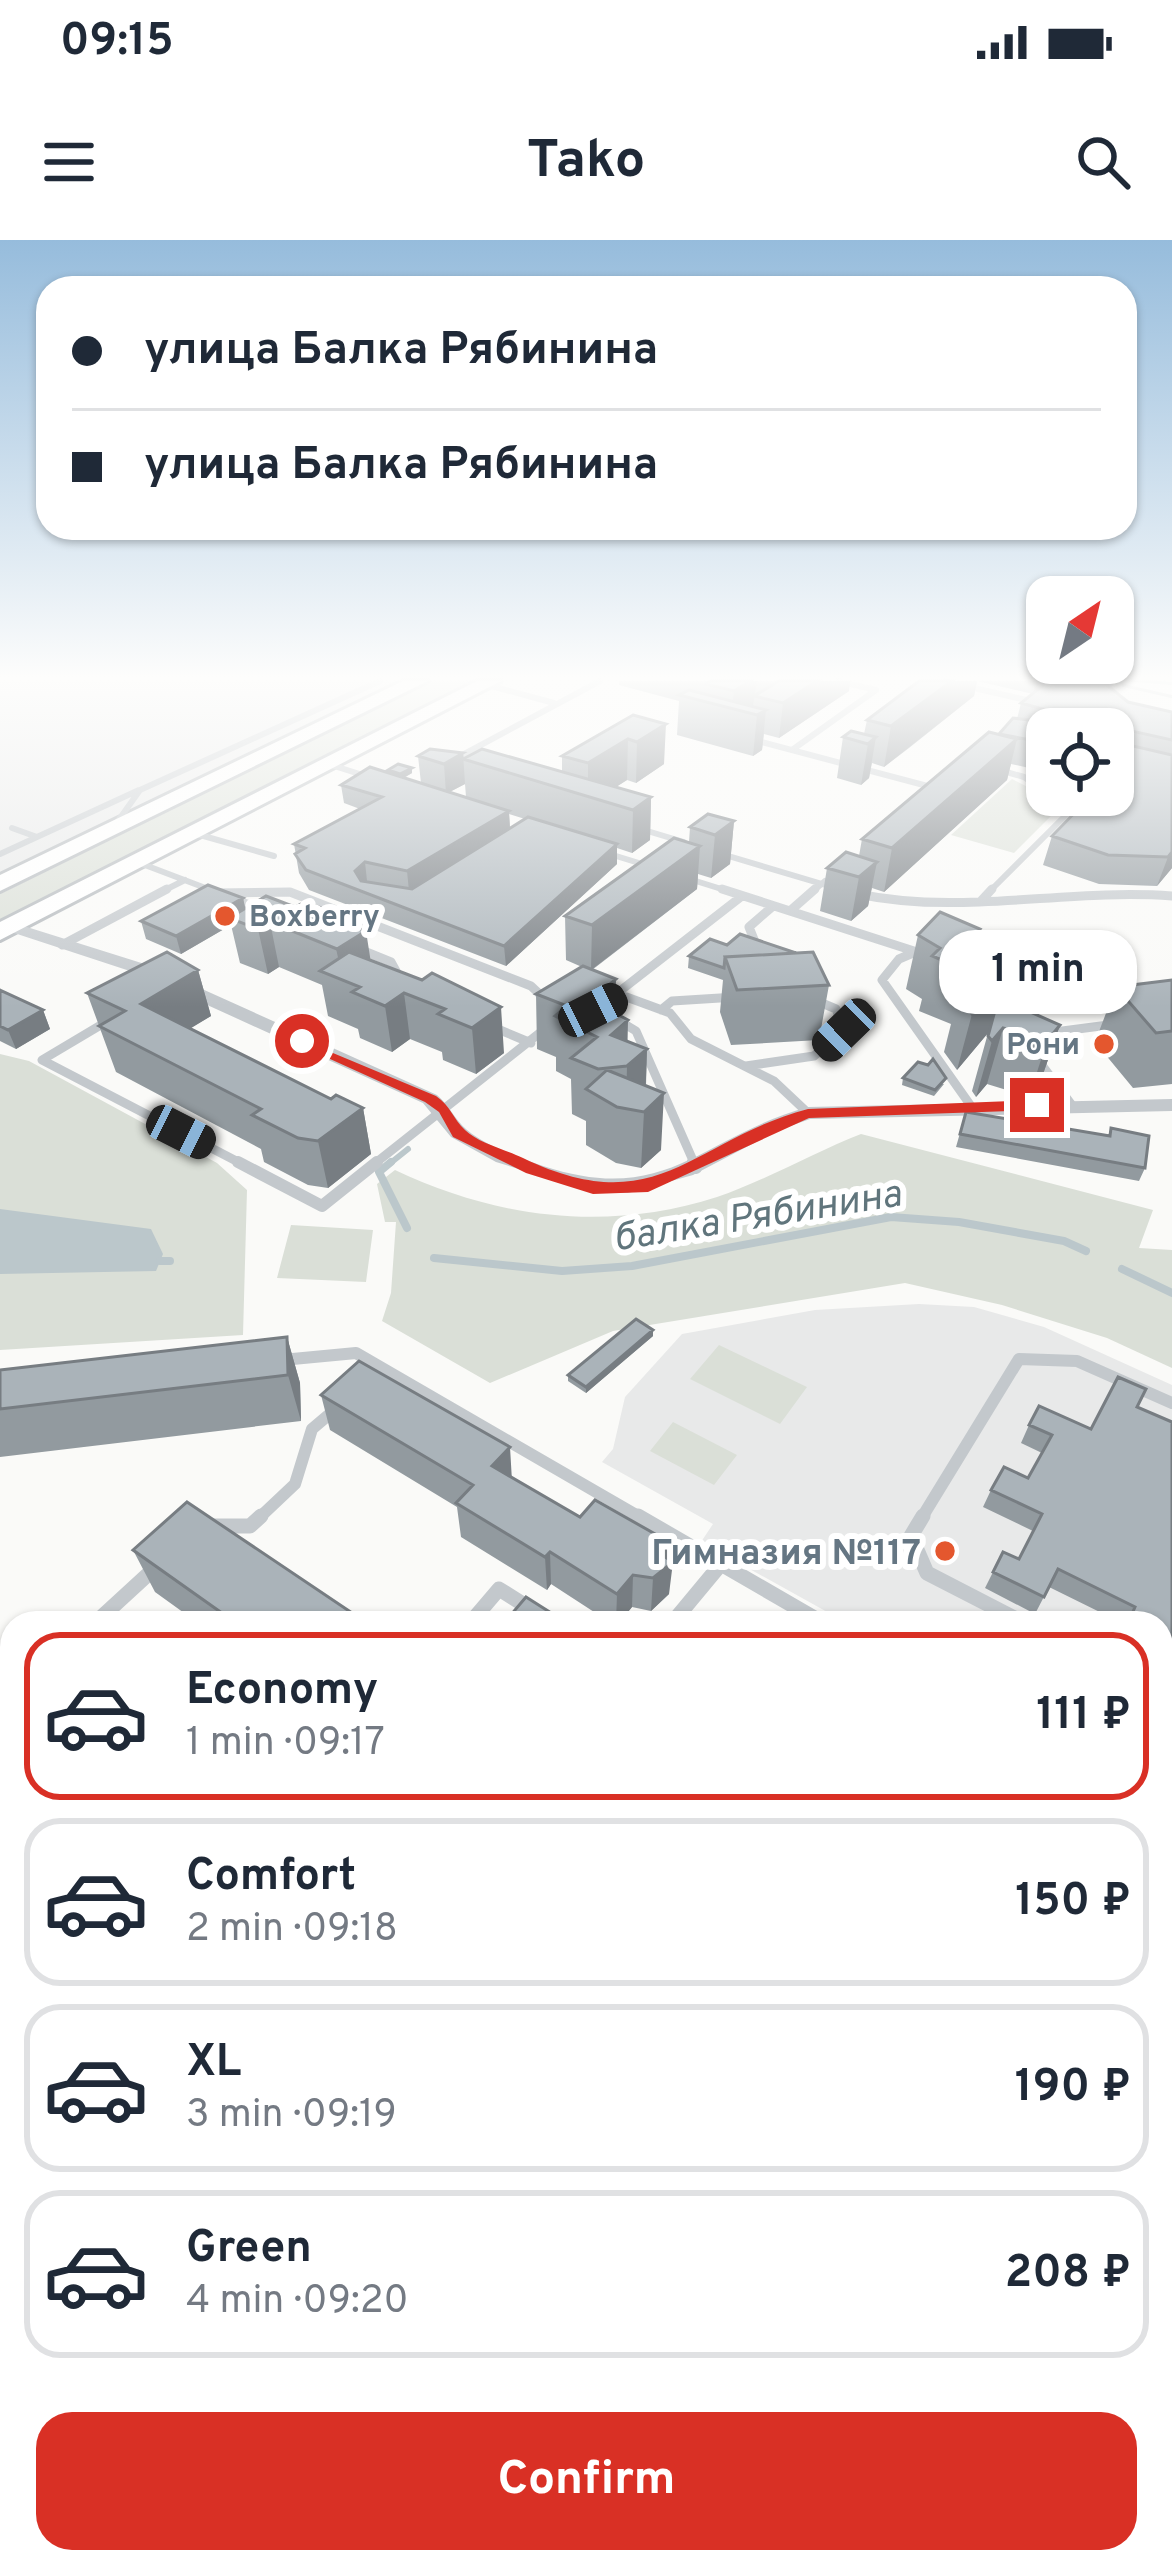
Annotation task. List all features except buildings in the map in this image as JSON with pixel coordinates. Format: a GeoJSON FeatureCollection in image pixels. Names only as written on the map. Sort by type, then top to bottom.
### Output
{"type":"FeatureCollection","features":[{"type":"Feature","properties":{"kind":"highway"},"geometry":{"type":"LineString","coordinates":[[0,884],[193,790]]}},
{"type":"Feature","properties":{"kind":"highway"},"geometry":{"type":"LineString","coordinates":[[6,930],[277,790]]}},
{"type":"Feature","properties":{"kind":"street"},"geometry":{"type":"LineString","coordinates":[[6,930],[173,983],[445,1109],[459,1133],[532,1169],[593,1189],[642,1189],[696,1168],[780,1121],[808,1114],[971,1106],[1172,1105]]}},
{"type":"Feature","properties":{"kind":"lane"},"geometry":{"type":"LineString","coordinates":[[112,829],[140,790]]}},
{"type":"Feature","properties":{"kind":"lane"},"geometry":{"type":"LineString","coordinates":[[0,854],[140,790]]}},
{"type":"Feature","properties":{"kind":"lane"},"geometry":{"type":"LineString","coordinates":[[919,801],[933,790]]}},
{"type":"Feature","properties":{"kind":"lane"},"geometry":{"type":"LineString","coordinates":[[980,903],[1064,816]]}},
{"type":"Feature","properties":{"kind":"lane"},"geometry":{"type":"LineString","coordinates":[[623,824],[689,844]]}},
{"type":"Feature","properties":{"kind":"lane"},"geometry":{"type":"LineString","coordinates":[[12,828],[37,837]]}},
{"type":"Feature","properties":{"kind":"lane"},"geometry":{"type":"LineString","coordinates":[[193,833],[274,856]]}},
{"type":"Feature","properties":{"kind":"lane"},"geometry":{"type":"LineString","coordinates":[[601,851],[922,952],[899,958],[882,980],[971,1106]]}},
{"type":"Feature","properties":{"kind":"lane"},"geometry":{"type":"LineString","coordinates":[[712,851],[897,905],[980,903],[1103,891],[1171,894]]}},
{"type":"Feature","properties":{"kind":"lane"},"geometry":{"type":"LineString","coordinates":[[137,862],[282,919]]}},
{"type":"Feature","properties":{"kind":"lane"},"geometry":{"type":"LineString","coordinates":[[790,911],[838,870]]}},
{"type":"Feature","properties":{"kind":"lane"},"geometry":{"type":"LineString","coordinates":[[62,945],[185,880]]}},
{"type":"Feature","properties":{"kind":"lane"},"geometry":{"type":"LineString","coordinates":[[117,1016],[42,1060],[322,1205],[531,1043],[554,1011],[531,986],[341,908],[290,892],[217,893]]}},
{"type":"Feature","properties":{"kind":"lane"},"geometry":{"type":"LineString","coordinates":[[696,1168],[636,1031],[593,1010],[621,995],[742,896]]}},
{"type":"Feature","properties":{"kind":"lane"},"geometry":{"type":"LineString","coordinates":[[773,906],[748,927],[755,942],[781,952]]}},
{"type":"Feature","properties":{"kind":"lane"},"geometry":{"type":"LineString","coordinates":[[347,944],[391,962],[406,990]]}},
{"type":"Feature","properties":{"kind":"lane"},"geometry":{"type":"LineString","coordinates":[[154,994],[173,983]]}},
{"type":"Feature","properties":{"kind":"lane"},"geometry":{"type":"LineString","coordinates":[[746,1066],[814,1056],[844,1030],[830,1004],[794,993]]}},
{"type":"Feature","properties":{"kind":"lane"},"geometry":{"type":"LineString","coordinates":[[621,995],[661,1010],[691,1039],[774,1081],[808,1114]]}},
{"type":"Feature","properties":{"kind":"lane"},"geometry":{"type":"LineString","coordinates":[[661,1010],[671,1001],[740,997]]}},
{"type":"Feature","properties":{"kind":"lane"},"geometry":{"type":"LineString","coordinates":[[469,1016],[531,1043]]}},
{"type":"Feature","properties":{"kind":"lane"},"geometry":{"type":"LineString","coordinates":[[1044,1034],[1133,1022]]}},
{"type":"Feature","properties":{"kind":"lane"},"geometry":{"type":"LineString","coordinates":[[1022,1036],[1071,1104]]}},
{"type":"Feature","properties":{"kind":"lane"},"geometry":{"type":"LineString","coordinates":[[262,1363],[356,1353],[802,1611]]}},
{"type":"Feature","properties":{"kind":"lane"},"geometry":{"type":"LineString","coordinates":[[1001,1611],[927,1573],[911,1536],[1019,1359],[1039,1353],[1064,1356],[1172,1403]]}},
{"type":"Feature","properties":{"kind":"lane"},"geometry":{"type":"LineString","coordinates":[[365,1384],[383,1369]]}},
{"type":"Feature","properties":{"kind":"lane"},"geometry":{"type":"LineString","coordinates":[[200,1526],[250,1526],[296,1484],[311,1429],[347,1399]]}},
{"type":"Feature","properties":{"kind":"lane"},"geometry":{"type":"LineString","coordinates":[[107,1611],[167,1556]]}},
{"type":"Feature","properties":{"kind":"lane"},"geometry":{"type":"LineString","coordinates":[[682,1611],[721,1564]]}},
{"type":"Feature","properties":{"kind":"lane"},"geometry":{"type":"LineString","coordinates":[[480,1611],[499,1589],[534,1611]]}},
{"type":"Feature","properties":{"kind":"shaded area"},"geometry":{"type":"Polygon","coordinates":[[[0,790],[186,790],[0,880],[0,790]]]}},
{"type":"Feature","properties":{"kind":"shaded area"},"geometry":{"type":"Polygon","coordinates":[[[211,790],[264,790],[0,924],[0,894],[211,790]]]}},
{"type":"Feature","properties":{"kind":"shaded area"},"geometry":{"type":"Polygon","coordinates":[[[1000,790],[1026,790],[1026,816],[1051,816],[1014,853],[951,835],[1000,790]]]}},
{"type":"Feature","properties":{"kind":"shaded area"},"geometry":{"type":"Polygon","coordinates":[[[0,1054],[29,1061],[217,1163],[247,1190],[243,1335],[0,1350],[0,1054]]]}},
{"type":"Feature","properties":{"kind":"shaded area"},"geometry":{"type":"Polygon","coordinates":[[[861,1134],[1153,1210],[1139,1248],[1172,1250],[1172,1368],[1107,1338],[1002,1305],[905,1283],[613,1331],[490,1383],[382,1321],[391,1293],[396,1222],[385,1222],[377,1184],[395,1170],[473,1200],[513,1209],[594,1217],[635,1214],[717,1197],[861,1134]]]}},
{"type":"Feature","properties":{"kind":"shaded area"},"geometry":{"type":"Polygon","coordinates":[[[0,1209],[151,1229],[163,1254],[156,1271],[0,1274],[0,1209]]]}},
{"type":"Feature","properties":{"kind":"shaded area"},"geometry":{"type":"Polygon","coordinates":[[[291,1225],[373,1230],[366,1282],[277,1278],[291,1225]]]}},
{"type":"Feature","properties":{"kind":"shaded area","name":"Гимназия №117"},"geometry":{"type":"Polygon","coordinates":[[[919,1304],[974,1307],[1044,1327],[1172,1385],[1172,1611],[825,1611],[701,1542],[713,1524],[602,1462],[613,1449],[625,1397],[682,1334],[815,1310],[919,1304]]]}},
{"type":"Feature","properties":{"kind":"shaded area"},"geometry":{"type":"Polygon","coordinates":[[[719,1345],[807,1387],[780,1424],[690,1379],[719,1345]]]}},
{"type":"Feature","properties":{"kind":"shaded area"},"geometry":{"type":"Polygon","coordinates":[[[673,1422],[737,1455],[714,1485],[650,1451],[673,1422]]]}},
{"type":"Feature","properties":{"kind":"waterway"},"geometry":{"type":"LineString","coordinates":[[388,1165],[408,1149]]}},
{"type":"Feature","properties":{"kind":"waterway"},"geometry":{"type":"LineString","coordinates":[[391,1162],[379,1172],[407,1228]]}},
{"type":"Feature","properties":{"kind":"waterway","name":"балка Рябинина"},"geometry":{"type":"LineString","coordinates":[[434,1258],[562,1271],[632,1266],[891,1217],[959,1222],[1064,1241],[1086,1251]]}},
{"type":"Feature","properties":{"kind":"waterway","name":"балка Рябинина"},"geometry":{"type":"LineString","coordinates":[[160,1261],[170,1261]]}},
{"type":"Feature","properties":{"kind":"waterway","name":"балка Рябинина"},"geometry":{"type":"LineString","coordinates":[[1122,1269],[1172,1293]]}},
{"type":"Feature","properties":{"kind":"place","name":"Boxberry"},"geometry":{"type":"Point","coordinates":[225,916]}},
{"type":"Feature","properties":{"kind":"place","name":"Рони"},"geometry":{"type":"Point","coordinates":[1104,1044]}},
{"type":"Feature","properties":{"kind":"place","name":"Гимназия №117"},"geometry":{"type":"Point","coordinates":[945,1551]}},
{"type":"Feature","properties":{"kind":"route"},"geometry":{"type":"LineString","coordinates":[[302,1041],[430,1099],[445,1109],[459,1133],[532,1169],[593,1189],[642,1189],[696,1168],[780,1121],[808,1114],[1037,1105]]}}]}
